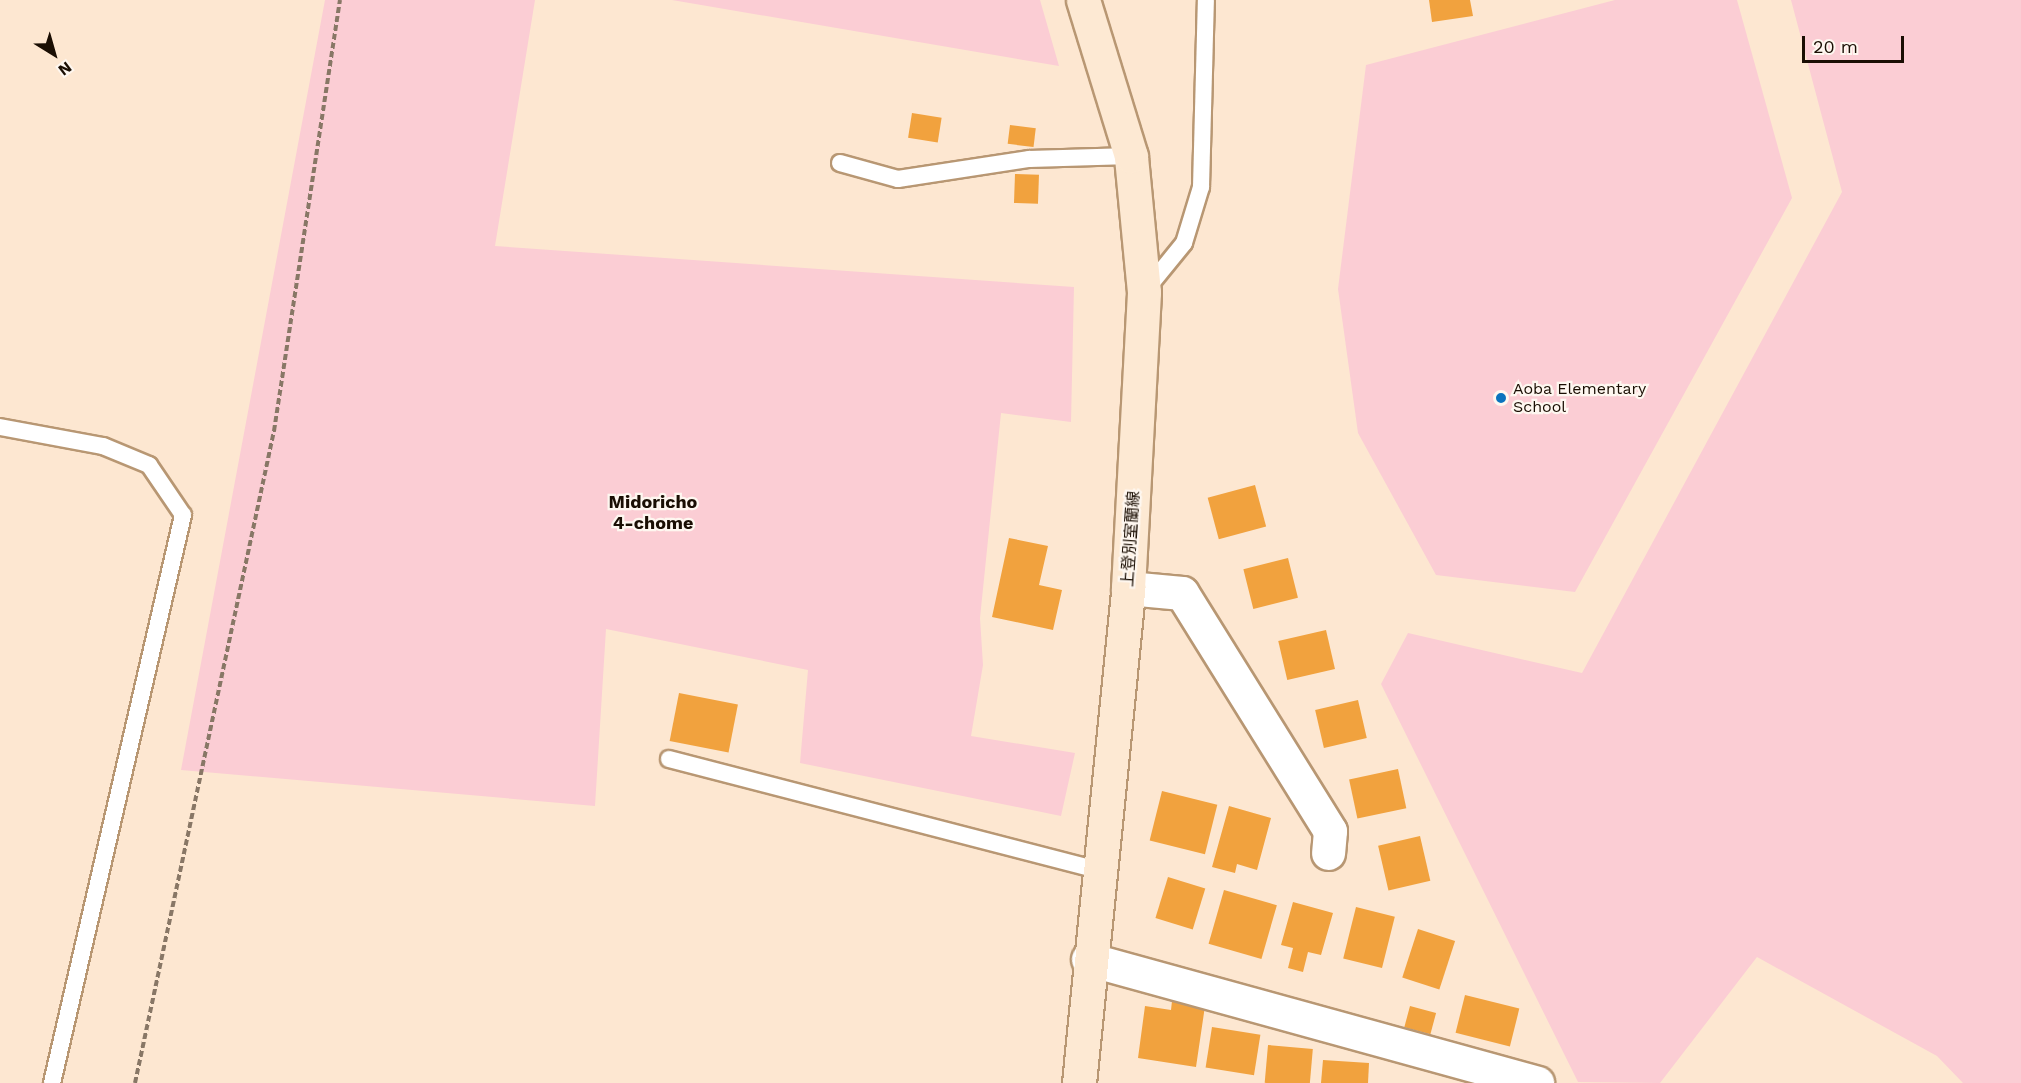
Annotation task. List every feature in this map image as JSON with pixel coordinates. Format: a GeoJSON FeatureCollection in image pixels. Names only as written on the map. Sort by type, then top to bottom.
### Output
{"type":"FeatureCollection","features":[{"type":"Feature","properties":{"kind":"main road","name":"上登別室蘭線"},"geometry":{"type":"LineString","coordinates":[[1079,1083],[1088,959],[1128,588],[1144,292],[1131,156],[1083,0]]}},
{"type":"Feature","properties":{"kind":"street"},"geometry":{"type":"LineString","coordinates":[[1128,588],[1182,592],[1330,831],[1328,853]]}},
{"type":"Feature","properties":{"kind":"street"},"geometry":{"type":"LineString","coordinates":[[1088,959],[1474,1075],[1537,1083]]}},
{"type":"Feature","properties":{"kind":"lane"},"geometry":{"type":"LineString","coordinates":[[1144,292],[1184,243],[1201,187],[1206,0]]}},
{"type":"Feature","properties":{"kind":"lane"},"geometry":{"type":"LineString","coordinates":[[840,163],[898,179],[1029,159],[1131,156]]}},
{"type":"Feature","properties":{"kind":"lane"},"geometry":{"type":"LineString","coordinates":[[0,427],[103,447],[149,465],[183,515],[52,1083]]}},
{"type":"Feature","properties":{"kind":"lane"},"geometry":{"type":"LineString","coordinates":[[669,759],[1098,870]]}},
{"type":"Feature","properties":{"kind":"path"},"geometry":{"type":"LineString","coordinates":[[135,1083],[274,431],[340,0]]}},
{"type":"Feature","properties":{"kind":"shaded area"},"geometry":{"type":"Polygon","coordinates":[[[325,0],[535,0],[495,246],[1074,287],[1071,422],[1001,413],[980,618],[983,665],[971,736],[1075,753],[1061,816],[800,763],[808,670],[606,629],[595,806],[181,770],[325,0]]]}},
{"type":"Feature","properties":{"kind":"shaded area"},"geometry":{"type":"Polygon","coordinates":[[[672,0],[1040,0],[1059,66],[672,0]]]}},
{"type":"Feature","properties":{"kind":"shaded area","name":"Aoba Elementary School"},"geometry":{"type":"Polygon","coordinates":[[[1615,0],[1737,0],[1792,198],[1575,592],[1436,575],[1358,433],[1338,289],[1366,65],[1615,0]]]}},
{"type":"Feature","properties":{"kind":"shaded area"},"geometry":{"type":"Polygon","coordinates":[[[1791,0],[2021,0],[2021,1083],[1963,1083],[1937,1056],[1757,957],[1660,1083],[1578,1082],[1381,684],[1408,633],[1582,673],[1842,192],[1791,0]]]}},
{"type":"Feature","properties":{"kind":"building"},"geometry":{"type":"Polygon","coordinates":[[[1429,0],[1470,0],[1473,16],[1432,22],[1429,0]]]}},
{"type":"Feature","properties":{"kind":"building"},"geometry":{"type":"Polygon","coordinates":[[[912,113],[942,118],[938,142],[908,138],[912,113]]]}},
{"type":"Feature","properties":{"kind":"building"},"geometry":{"type":"Polygon","coordinates":[[[1010,125],[1036,128],[1033,147],[1008,144],[1010,125]]]}},
{"type":"Feature","properties":{"kind":"building"},"geometry":{"type":"Polygon","coordinates":[[[1015,174],[1039,175],[1038,204],[1014,203],[1015,174]]]}},
{"type":"Feature","properties":{"kind":"building"},"geometry":{"type":"Polygon","coordinates":[[[1255,485],[1266,527],[1219,539],[1208,498],[1255,485]]]}},
{"type":"Feature","properties":{"kind":"building"},"geometry":{"type":"Polygon","coordinates":[[[1009,538],[1048,546],[1039,585],[1062,590],[1053,630],[992,617],[1009,538]]]}},
{"type":"Feature","properties":{"kind":"building"},"geometry":{"type":"Polygon","coordinates":[[[1288,558],[1298,598],[1253,609],[1243,569],[1288,558]]]}},
{"type":"Feature","properties":{"kind":"building"},"geometry":{"type":"Polygon","coordinates":[[[1326,630],[1335,669],[1287,680],[1278,641],[1326,630]]]}},
{"type":"Feature","properties":{"kind":"building"},"geometry":{"type":"Polygon","coordinates":[[[679,693],[738,704],[729,753],[670,741],[679,693]]]}},
{"type":"Feature","properties":{"kind":"building"},"geometry":{"type":"Polygon","coordinates":[[[1358,700],[1367,738],[1324,748],[1315,710],[1358,700]]]}},
{"type":"Feature","properties":{"kind":"building"},"geometry":{"type":"Polygon","coordinates":[[[1398,769],[1406,808],[1357,819],[1349,779],[1398,769]]]}},
{"type":"Feature","properties":{"kind":"building"},"geometry":{"type":"Polygon","coordinates":[[[1162,791],[1217,805],[1205,854],[1150,840],[1162,791]]]}},
{"type":"Feature","properties":{"kind":"building"},"geometry":{"type":"Polygon","coordinates":[[[1229,806],[1271,818],[1257,870],[1237,864],[1235,873],[1212,867],[1229,806]]]}},
{"type":"Feature","properties":{"kind":"building"},"geometry":{"type":"Polygon","coordinates":[[[1420,836],[1430,881],[1388,890],[1378,846],[1420,836]]]}},
{"type":"Feature","properties":{"kind":"building"},"geometry":{"type":"Polygon","coordinates":[[[1168,877],[1205,888],[1193,930],[1155,918],[1168,877]]]}},
{"type":"Feature","properties":{"kind":"building"},"geometry":{"type":"Polygon","coordinates":[[[1224,890],[1277,905],[1261,959],[1209,944],[1224,890]]]}},
{"type":"Feature","properties":{"kind":"building"},"geometry":{"type":"Polygon","coordinates":[[[1293,902],[1333,913],[1321,955],[1308,952],[1303,972],[1288,968],[1293,948],[1281,945],[1293,902]]]}},
{"type":"Feature","properties":{"kind":"building"},"geometry":{"type":"Polygon","coordinates":[[[1356,907],[1395,917],[1382,968],[1343,958],[1356,907]]]}},
{"type":"Feature","properties":{"kind":"building"},"geometry":{"type":"Polygon","coordinates":[[[1418,929],[1455,941],[1439,990],[1402,978],[1418,929]]]}},
{"type":"Feature","properties":{"kind":"building"},"geometry":{"type":"Polygon","coordinates":[[[1465,995],[1519,1009],[1510,1046],[1456,1033],[1465,995]]]}},
{"type":"Feature","properties":{"kind":"building"},"geometry":{"type":"Polygon","coordinates":[[[1172,1001],[1205,1006],[1196,1067],[1138,1058],[1145,1006],[1171,1010],[1172,1001]]]}},
{"type":"Feature","properties":{"kind":"building"},"geometry":{"type":"Polygon","coordinates":[[[1410,1006],[1436,1013],[1430,1034],[1404,1027],[1410,1006]]]}},
{"type":"Feature","properties":{"kind":"building"},"geometry":{"type":"Polygon","coordinates":[[[1212,1027],[1260,1035],[1254,1075],[1206,1067],[1212,1027]]]}},
{"type":"Feature","properties":{"kind":"building"},"geometry":{"type":"Polygon","coordinates":[[[1268,1045],[1313,1049],[1310,1083],[1265,1083],[1268,1045]]]}},
{"type":"Feature","properties":{"kind":"building"},"geometry":{"type":"Polygon","coordinates":[[[1323,1060],[1369,1063],[1368,1083],[1321,1083],[1323,1060]]]}},
{"type":"Feature","properties":{"kind":"place","name":"Aoba Elementary School"},"geometry":{"type":"Point","coordinates":[1501,398]}},
{"type":"Feature","properties":{"kind":"district","name":"Midoricho 4-chome"},"geometry":{"type":"Point","coordinates":[653,513]}}]}
